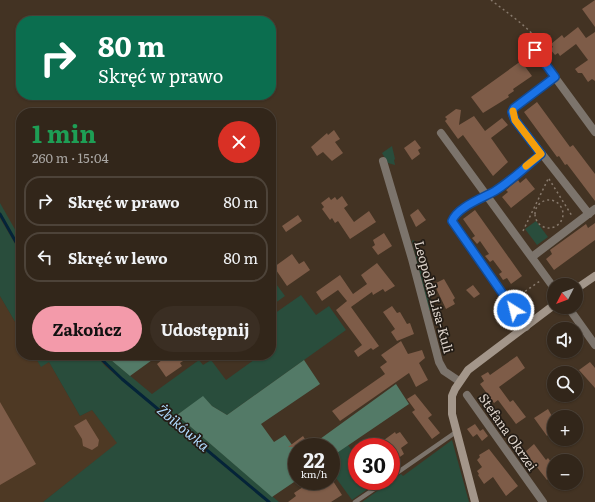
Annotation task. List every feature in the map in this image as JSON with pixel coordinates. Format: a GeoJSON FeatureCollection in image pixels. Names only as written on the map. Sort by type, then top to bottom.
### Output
{"type":"FeatureCollection","features":[{"type":"Feature","properties":{"kind":"street"},"geometry":{"type":"LineString","coordinates":[[535,50],[595,132]]}},
{"type":"Feature","properties":{"kind":"street"},"geometry":{"type":"LineString","coordinates":[[532,257],[592,212],[541,154],[515,120],[512,112],[514,108],[555,77]]}},
{"type":"Feature","properties":{"kind":"street"},"geometry":{"type":"LineString","coordinates":[[441,133],[546,276]]}},
{"type":"Feature","properties":{"kind":"street"},"geometry":{"type":"LineString","coordinates":[[526,327],[452,221],[458,214],[482,196],[494,192],[541,154]]}},
{"type":"Feature","properties":{"kind":"street","name":"Leopolda Lisa-Kuli"},"geometry":{"type":"LineString","coordinates":[[383,161],[410,252],[438,359],[444,371],[458,382]]}},
{"type":"Feature","properties":{"kind":"street"},"geometry":{"type":"LineString","coordinates":[[583,284],[595,276]]}},
{"type":"Feature","properties":{"kind":"street"},"geometry":{"type":"LineString","coordinates":[[475,502],[452,414],[452,396],[458,382],[468,370],[547,310]]}},
{"type":"Feature","properties":{"kind":"street"},"geometry":{"type":"LineString","coordinates":[[573,314],[595,344]]}},
{"type":"Feature","properties":{"kind":"street","name":"Stefana Okrzei"},"geometry":{"type":"LineString","coordinates":[[467,396],[543,502]]}},
{"type":"Feature","properties":{"kind":"lane"},"geometry":{"type":"LineString","coordinates":[[400,471],[456,432]]}},
{"type":"Feature","properties":{"kind":"lane"},"geometry":{"type":"LineString","coordinates":[[355,502],[373,490]]}},
{"type":"Feature","properties":{"kind":"path"},"geometry":{"type":"LineString","coordinates":[[490,0],[536,38],[538,42],[535,50]]}},
{"type":"Feature","properties":{"kind":"path"},"geometry":{"type":"LineString","coordinates":[[517,236],[523,231],[537,206],[548,179],[577,223]]}},
{"type":"Feature","properties":{"kind":"path"},"geometry":{"type":"LineString","coordinates":[[548,200],[561,206],[563,215],[558,224],[551,227],[541,226],[536,218],[537,206],[548,200]]}},
{"type":"Feature","properties":{"kind":"path"},"geometry":{"type":"LineString","coordinates":[[509,303],[546,276]]}},
{"type":"Feature","properties":{"kind":"shaded area"},"geometry":{"type":"Polygon","coordinates":[[[0,296],[16,323],[16,360],[37,360],[41,366],[49,362],[80,416],[92,410],[118,443],[43,502],[0,502],[0,296]]]}},
{"type":"Feature","properties":{"kind":"green space"},"geometry":{"type":"Polygon","coordinates":[[[392,146],[395,165],[388,163],[382,153],[392,146]]]}},
{"type":"Feature","properties":{"kind":"green space"},"geometry":{"type":"Polygon","coordinates":[[[0,203],[16,231],[16,239],[0,212],[0,203]]]}},
{"type":"Feature","properties":{"kind":"green space"},"geometry":{"type":"Polygon","coordinates":[[[0,218],[16,245],[16,323],[0,296],[0,218]]]}},
{"type":"Feature","properties":{"kind":"green space"},"geometry":{"type":"Polygon","coordinates":[[[536,221],[548,237],[537,245],[525,229],[536,221]]]}},
{"type":"Feature","properties":{"kind":"green space"},"geometry":{"type":"Polygon","coordinates":[[[414,240],[434,309],[429,310],[412,241],[414,240]]]}},
{"type":"Feature","properties":{"kind":"green space"},"geometry":{"type":"Polygon","coordinates":[[[276,284],[285,296],[276,302],[276,284]]]}},
{"type":"Feature","properties":{"kind":"green space"},"geometry":{"type":"Polygon","coordinates":[[[301,295],[316,315],[329,306],[346,330],[227,415],[212,406],[203,397],[177,415],[279,502],[271,502],[103,360],[111,360],[152,394],[199,360],[203,365],[211,360],[226,380],[254,360],[276,360],[276,312],[301,295]]]}},
{"type":"Feature","properties":{"kind":"green space"},"geometry":{"type":"Polygon","coordinates":[[[37,360],[100,360],[105,366],[267,502],[43,502],[117,443],[92,410],[80,416],[49,362],[41,367],[37,360]]]}},
{"type":"Feature","properties":{"kind":"green space"},"geometry":{"type":"Polygon","coordinates":[[[111,360],[152,360],[130,376],[111,360]]]}},
{"type":"Feature","properties":{"kind":"green space"},"geometry":{"type":"Polygon","coordinates":[[[304,360],[320,384],[261,424],[274,442],[285,435],[288,439],[288,486],[272,497],[177,415],[203,396],[212,406],[227,415],[304,360]]]}},
{"type":"Feature","properties":{"kind":"green space"},"geometry":{"type":"Polygon","coordinates":[[[396,384],[409,404],[359,438],[348,438],[348,445],[340,451],[340,438],[321,438],[396,384]]]}},
{"type":"Feature","properties":{"kind":"green space"},"geometry":{"type":"Polygon","coordinates":[[[452,440],[469,502],[362,502],[379,490],[400,490],[400,475],[403,476],[452,440]]]}},
{"type":"Feature","properties":{"kind":"green space"},"geometry":{"type":"Polygon","coordinates":[[[348,445],[348,490],[366,490],[352,500],[340,483],[340,451],[348,445]]]}},
{"type":"Feature","properties":{"kind":"building"},"geometry":{"type":"Polygon","coordinates":[[[595,0],[595,27],[582,9],[595,0]]]}},
{"type":"Feature","properties":{"kind":"building"},"geometry":{"type":"Polygon","coordinates":[[[578,27],[586,38],[595,32],[595,81],[592,79],[588,82],[582,73],[578,73],[575,69],[588,60],[576,44],[560,56],[558,53],[555,55],[550,49],[553,47],[551,44],[562,35],[564,38],[578,27]]]}},
{"type":"Feature","properties":{"kind":"building"},"geometry":{"type":"Polygon","coordinates":[[[521,61],[532,76],[513,89],[514,91],[508,95],[509,97],[483,113],[471,97],[521,61]]]}},
{"type":"Feature","properties":{"kind":"building"},"geometry":{"type":"Polygon","coordinates":[[[537,102],[570,147],[573,145],[595,174],[595,201],[567,164],[565,165],[559,156],[557,157],[524,112],[537,102]]]}},
{"type":"Feature","properties":{"kind":"building"},"geometry":{"type":"Polygon","coordinates":[[[456,109],[461,110],[459,125],[474,116],[485,131],[502,118],[508,125],[491,138],[508,162],[493,176],[463,135],[458,139],[445,121],[447,119],[445,117],[456,109]]]}},
{"type":"Feature","properties":{"kind":"building"},"geometry":{"type":"Polygon","coordinates":[[[334,130],[340,139],[335,142],[343,153],[332,161],[323,152],[317,156],[311,147],[327,133],[328,135],[334,130]]]}},
{"type":"Feature","properties":{"kind":"building"},"geometry":{"type":"Polygon","coordinates":[[[415,140],[421,148],[418,150],[420,154],[412,160],[404,148],[415,140]]]}},
{"type":"Feature","properties":{"kind":"building"},"geometry":{"type":"Polygon","coordinates":[[[526,178],[535,189],[511,208],[502,197],[508,192],[506,190],[518,180],[520,183],[526,178]]]}},
{"type":"Feature","properties":{"kind":"building"},"geometry":{"type":"Polygon","coordinates":[[[342,196],[348,205],[344,208],[354,222],[369,211],[376,222],[350,239],[338,221],[335,223],[332,218],[330,220],[322,209],[324,207],[321,203],[329,197],[331,200],[335,197],[337,200],[342,196]]]}},
{"type":"Feature","properties":{"kind":"building"},"geometry":{"type":"Polygon","coordinates":[[[418,209],[426,220],[416,227],[410,215],[418,209]]]}},
{"type":"Feature","properties":{"kind":"building"},"geometry":{"type":"Polygon","coordinates":[[[475,210],[522,276],[511,284],[507,278],[503,280],[499,274],[502,272],[493,260],[490,262],[485,256],[489,254],[480,241],[477,244],[472,238],[475,236],[463,219],[475,210]]]}},
{"type":"Feature","properties":{"kind":"building"},"geometry":{"type":"Polygon","coordinates":[[[298,215],[302,221],[286,232],[282,226],[298,215]]]}},
{"type":"Feature","properties":{"kind":"building"},"geometry":{"type":"Polygon","coordinates":[[[595,223],[595,240],[554,270],[546,259],[552,254],[550,250],[586,224],[588,228],[595,223]]]}},
{"type":"Feature","properties":{"kind":"building"},"geometry":{"type":"Polygon","coordinates":[[[384,233],[392,246],[378,255],[372,247],[375,245],[373,240],[384,233]]]}},
{"type":"Feature","properties":{"kind":"building"},"geometry":{"type":"Polygon","coordinates":[[[292,254],[299,264],[304,261],[310,270],[287,286],[276,270],[276,266],[292,254]]]}},
{"type":"Feature","properties":{"kind":"building"},"geometry":{"type":"Polygon","coordinates":[[[377,263],[395,286],[385,292],[383,289],[373,295],[372,292],[351,307],[379,346],[373,350],[371,348],[358,357],[354,351],[362,345],[336,310],[347,301],[338,290],[322,301],[316,292],[340,275],[353,294],[367,284],[361,275],[377,263]]]}},
{"type":"Feature","properties":{"kind":"building"},"geometry":{"type":"Polygon","coordinates":[[[444,279],[455,298],[453,300],[455,304],[446,309],[434,284],[444,279]]]}},
{"type":"Feature","properties":{"kind":"building"},"geometry":{"type":"Polygon","coordinates":[[[473,285],[480,294],[474,298],[466,290],[473,285]]]}},
{"type":"Feature","properties":{"kind":"building"},"geometry":{"type":"Polygon","coordinates":[[[392,306],[397,313],[400,312],[407,324],[410,323],[414,334],[397,341],[391,332],[395,329],[383,312],[392,306]]]}},
{"type":"Feature","properties":{"kind":"building"},"geometry":{"type":"Polygon","coordinates":[[[401,341],[408,354],[422,350],[425,358],[419,363],[428,380],[416,387],[409,373],[340,421],[332,411],[385,374],[380,367],[387,362],[381,355],[401,341]]]}},
{"type":"Feature","properties":{"kind":"building"},"geometry":{"type":"Polygon","coordinates":[[[517,356],[525,368],[499,387],[510,402],[513,400],[526,417],[516,424],[498,400],[494,403],[480,384],[484,381],[481,376],[488,372],[490,375],[517,356]]]}},
{"type":"Feature","properties":{"kind":"building"},"geometry":{"type":"Polygon","coordinates":[[[162,360],[183,361],[180,363],[182,366],[166,377],[157,364],[162,360]]]}},
{"type":"Feature","properties":{"kind":"building"},"geometry":{"type":"Polygon","coordinates":[[[590,362],[595,368],[595,388],[583,374],[583,367],[590,362]]]}},
{"type":"Feature","properties":{"kind":"building"},"geometry":{"type":"Polygon","coordinates":[[[415,394],[432,415],[428,418],[440,433],[432,439],[412,412],[415,410],[407,399],[415,394]]]}},
{"type":"Feature","properties":{"kind":"building"},"geometry":{"type":"Polygon","coordinates":[[[0,402],[36,464],[0,485],[0,402]]]}},
{"type":"Feature","properties":{"kind":"building"},"geometry":{"type":"Polygon","coordinates":[[[548,409],[547,436],[534,418],[548,409]]]}},
{"type":"Feature","properties":{"kind":"building"},"geometry":{"type":"Polygon","coordinates":[[[86,419],[99,440],[98,446],[92,450],[83,446],[82,439],[74,426],[86,419]]]}},
{"type":"Feature","properties":{"kind":"building"},"geometry":{"type":"Polygon","coordinates":[[[475,424],[480,431],[483,429],[488,436],[482,441],[477,434],[473,437],[467,429],[475,424]]]}},
{"type":"Feature","properties":{"kind":"building"},"geometry":{"type":"Polygon","coordinates":[[[395,432],[396,434],[400,432],[408,443],[401,448],[404,454],[400,457],[400,438],[387,438],[395,432]]]}},
{"type":"Feature","properties":{"kind":"building"},"geometry":{"type":"Polygon","coordinates":[[[534,444],[546,460],[547,459],[547,480],[525,452],[534,444]]]}},
{"type":"Feature","properties":{"kind":"building"},"geometry":{"type":"Polygon","coordinates":[[[489,449],[518,486],[506,496],[493,477],[484,484],[478,475],[479,474],[477,471],[482,467],[477,460],[480,457],[479,455],[489,449]]]}},
{"type":"Feature","properties":{"kind":"building"},"geometry":{"type":"Polygon","coordinates":[[[298,490],[339,490],[342,495],[331,502],[288,502],[296,496],[294,493],[298,490]]]}},
{"type":"Feature","properties":{"kind":"waterway","name":"Żbikówka"},"geometry":{"type":"LineString","coordinates":[[0,214],[16,242]]}},
{"type":"Feature","properties":{"kind":"waterway","name":"Żbikówka"},"geometry":{"type":"LineString","coordinates":[[102,360],[122,379],[269,502]]}},
{"type":"Feature","properties":{"kind":"slow traffic"},"geometry":{"type":"LineString","coordinates":[[513,111],[513,117],[541,154],[526,166]]}},
{"type":"Feature","properties":{"kind":"route"},"geometry":{"type":"LineString","coordinates":[[514,310],[452,221],[458,214],[482,196],[494,192],[541,154],[515,120],[512,112],[514,108],[555,77],[535,50]]}}]}
